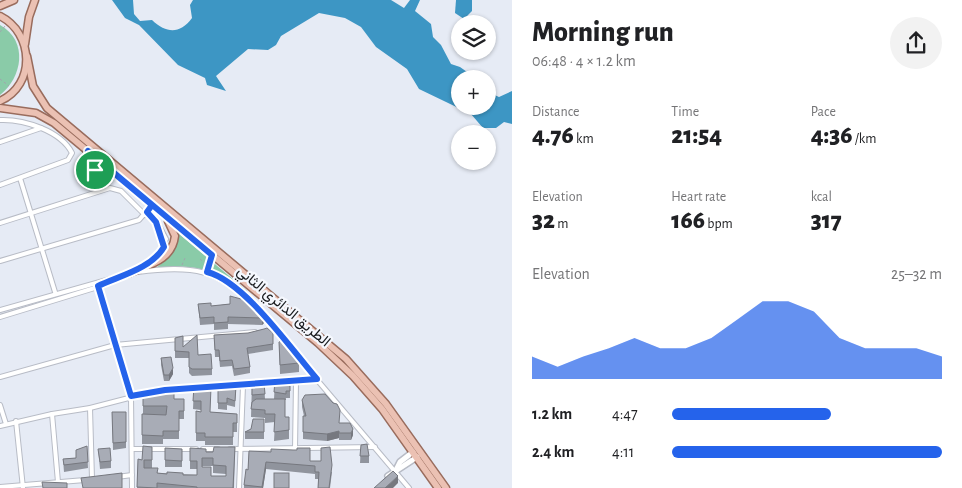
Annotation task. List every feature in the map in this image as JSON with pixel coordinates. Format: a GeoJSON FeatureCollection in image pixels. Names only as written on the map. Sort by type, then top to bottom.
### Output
{"type":"FeatureCollection","features":[{"type":"Feature","properties":{"kind":"main road"},"geometry":{"type":"LineString","coordinates":[[0,6],[14,0]]}},
{"type":"Feature","properties":{"kind":"main road"},"geometry":{"type":"LineString","coordinates":[[25,45],[29,17],[34,0]]}},
{"type":"Feature","properties":{"kind":"main road"},"geometry":{"type":"LineString","coordinates":[[0,16],[20,35],[25,45]]}},
{"type":"Feature","properties":{"kind":"main road","name":"الطريق الدائري الثاني"},"geometry":{"type":"LineString","coordinates":[[25,45],[33,86],[47,108],[234,268],[353,376],[377,402],[438,488]]}},
{"type":"Feature","properties":{"kind":"main road"},"geometry":{"type":"LineString","coordinates":[[0,101],[14,91],[23,76],[27,56]]}},
{"type":"Feature","properties":{"kind":"main road","name":"الطريق الدائري الثاني"},"geometry":{"type":"LineString","coordinates":[[0,108],[28,111],[44,117],[88,151],[212,255],[234,268],[323,338],[367,381],[446,488]]}},
{"type":"Feature","properties":{"kind":"main road"},"geometry":{"type":"LineString","coordinates":[[128,274],[164,258],[174,243],[173,230],[159,211]]}},
{"type":"Feature","properties":{"kind":"street"},"geometry":{"type":"LineString","coordinates":[[0,120],[20,121],[41,128],[70,149],[72,156],[68,160],[0,185]]}},
{"type":"Feature","properties":{"kind":"street"},"geometry":{"type":"LineString","coordinates":[[0,142],[41,128]]}},
{"type":"Feature","properties":{"kind":"street"},"geometry":{"type":"LineString","coordinates":[[20,178],[55,292]]}},
{"type":"Feature","properties":{"kind":"street"},"geometry":{"type":"LineString","coordinates":[[0,223],[113,188],[121,191],[146,213]]}},
{"type":"Feature","properties":{"kind":"street"},"geometry":{"type":"LineString","coordinates":[[0,261],[139,220],[152,205]]}},
{"type":"Feature","properties":{"kind":"street"},"geometry":{"type":"LineString","coordinates":[[109,280],[98,286],[2,316],[1,309],[55,292],[128,274],[181,268],[207,272],[233,286],[275,330],[409,488]]}},
{"type":"Feature","properties":{"kind":"street"},"geometry":{"type":"LineString","coordinates":[[98,286],[131,396],[132,488]]}},
{"type":"Feature","properties":{"kind":"street"},"geometry":{"type":"LineString","coordinates":[[0,377],[115,345],[275,330]]}},
{"type":"Feature","properties":{"kind":"street"},"geometry":{"type":"LineString","coordinates":[[165,390],[243,386],[317,379]]}},
{"type":"Feature","properties":{"kind":"street"},"geometry":{"type":"LineString","coordinates":[[295,450],[296,381]]}},
{"type":"Feature","properties":{"kind":"street"},"geometry":{"type":"LineString","coordinates":[[239,488],[243,386]]}},
{"type":"Feature","properties":{"kind":"street"},"geometry":{"type":"LineString","coordinates":[[0,426],[16,421],[90,408],[131,396],[157,391]]}},
{"type":"Feature","properties":{"kind":"street"},"geometry":{"type":"LineString","coordinates":[[0,405],[6,424]]}},
{"type":"Feature","properties":{"kind":"street"},"geometry":{"type":"LineString","coordinates":[[90,408],[92,479]]}},
{"type":"Feature","properties":{"kind":"street"},"geometry":{"type":"LineString","coordinates":[[52,414],[58,482]]}},
{"type":"Feature","properties":{"kind":"street"},"geometry":{"type":"LineString","coordinates":[[16,421],[23,486]]}},
{"type":"Feature","properties":{"kind":"street"},"geometry":{"type":"LineString","coordinates":[[132,449],[295,450],[375,448]]}},
{"type":"Feature","properties":{"kind":"street"},"geometry":{"type":"LineString","coordinates":[[382,481],[395,470],[400,462],[415,454]]}},
{"type":"Feature","properties":{"kind":"street"},"geometry":{"type":"LineString","coordinates":[[108,478],[132,475]]}},
{"type":"Feature","properties":{"kind":"street"},"geometry":{"type":"LineString","coordinates":[[0,487],[100,478]]}},
{"type":"Feature","properties":{"kind":"street"},"geometry":{"type":"LineString","coordinates":[[72,481],[73,488]]}},
{"type":"Feature","properties":{"kind":"lane"},"geometry":{"type":"LineString","coordinates":[[88,151],[87,160],[90,168],[95,170],[109,169]]}},
{"type":"Feature","properties":{"kind":"lane"},"geometry":{"type":"LineString","coordinates":[[140,269],[164,247],[167,235],[146,213]]}},
{"type":"Feature","properties":{"kind":"lane"},"geometry":{"type":"LineString","coordinates":[[156,222],[164,247]]}},
{"type":"Feature","properties":{"kind":"path"},"geometry":{"type":"LineString","coordinates":[[0,32],[8,22]]}},
{"type":"Feature","properties":{"kind":"path"},"geometry":{"type":"LineString","coordinates":[[0,79],[14,91]]}},
{"type":"Feature","properties":{"kind":"path"},"geometry":{"type":"LineString","coordinates":[[207,272],[212,255]]}},
{"type":"Feature","properties":{"kind":"path"},"geometry":{"type":"LineString","coordinates":[[181,268],[185,258]]}},
{"type":"Feature","properties":{"kind":"path"},"geometry":{"type":"LineString","coordinates":[[200,259],[209,267]]}},
{"type":"Feature","properties":{"kind":"green space"},"geometry":{"type":"Polygon","coordinates":[[[0,25],[15,40],[19,50],[19,60],[13,79],[8,88],[0,95],[0,25]]]}},
{"type":"Feature","properties":{"kind":"green space"},"geometry":{"type":"Polygon","coordinates":[[[178,233],[247,291],[245,293],[223,278],[204,270],[182,267],[156,268],[172,253],[178,233]]]}},
{"type":"Feature","properties":{"kind":"water"},"geometry":{"type":"Polygon","coordinates":[[[112,0],[133,0],[134,14],[140,21],[152,20],[163,28],[173,30],[183,27],[192,18],[190,5],[193,0],[391,0],[404,8],[410,0],[420,0],[415,11],[431,24],[433,37],[441,45],[451,64],[464,70],[451,70],[451,104],[419,89],[407,69],[376,47],[361,27],[345,18],[319,13],[281,36],[276,45],[268,50],[248,49],[216,76],[226,91],[207,85],[205,78],[178,65],[139,25],[125,18],[112,0]]]}},
{"type":"Feature","properties":{"kind":"water"},"geometry":{"type":"Polygon","coordinates":[[[456,0],[472,0],[472,11],[468,15],[458,15],[455,13],[456,0]]]}},
{"type":"Feature","properties":{"kind":"water"},"geometry":{"type":"Polygon","coordinates":[[[512,91],[512,124],[504,122],[496,128],[496,125],[480,125],[472,115],[496,115],[496,96],[499,97],[512,91]]]}},
{"type":"Feature","properties":{"kind":"building"},"geometry":{"type":"Polygon","coordinates":[[[240,293],[264,315],[262,318],[228,317],[228,322],[214,323],[214,317],[200,318],[198,304],[211,303],[211,306],[230,304],[230,296],[241,299],[240,293]]]}},
{"type":"Feature","properties":{"kind":"building"},"geometry":{"type":"Polygon","coordinates":[[[267,328],[273,333],[273,344],[247,348],[250,367],[234,369],[232,360],[220,361],[219,350],[215,350],[214,335],[248,333],[267,328]]]}},
{"type":"Feature","properties":{"kind":"building"},"geometry":{"type":"Polygon","coordinates":[[[197,335],[198,355],[211,354],[212,369],[192,369],[189,367],[189,352],[175,351],[175,338],[183,336],[183,347],[197,335]]]}},
{"type":"Feature","properties":{"kind":"building"},"geometry":{"type":"Polygon","coordinates":[[[282,340],[298,357],[299,363],[280,365],[279,342],[282,340]]]}},
{"type":"Feature","properties":{"kind":"building"},"geometry":{"type":"Polygon","coordinates":[[[171,357],[173,368],[169,375],[164,375],[161,358],[171,357]]]}},
{"type":"Feature","properties":{"kind":"building"},"geometry":{"type":"Polygon","coordinates":[[[275,381],[290,386],[290,391],[286,391],[286,394],[274,392],[275,381]]]}},
{"type":"Feature","properties":{"kind":"building"},"geometry":{"type":"Polygon","coordinates":[[[252,383],[264,383],[265,394],[252,395],[252,383]]]}},
{"type":"Feature","properties":{"kind":"building"},"geometry":{"type":"Polygon","coordinates":[[[194,386],[211,387],[210,412],[237,414],[237,423],[233,423],[233,437],[205,437],[205,433],[196,433],[196,411],[201,412],[201,401],[193,401],[194,386]]]}},
{"type":"Feature","properties":{"kind":"building"},"geometry":{"type":"Polygon","coordinates":[[[218,386],[236,386],[235,401],[227,398],[227,403],[218,403],[218,386]]]}},
{"type":"Feature","properties":{"kind":"building"},"geometry":{"type":"Polygon","coordinates":[[[174,388],[174,399],[184,399],[184,411],[179,411],[179,431],[163,431],[163,436],[142,435],[142,414],[166,415],[167,406],[143,406],[143,390],[174,388]]]}},
{"type":"Feature","properties":{"kind":"building"},"geometry":{"type":"Polygon","coordinates":[[[325,394],[333,403],[337,404],[340,410],[339,423],[350,423],[353,429],[351,433],[339,433],[339,431],[327,434],[303,432],[303,416],[306,416],[302,400],[305,395],[325,394]]]}},
{"type":"Feature","properties":{"kind":"building"},"geometry":{"type":"Polygon","coordinates":[[[256,399],[285,399],[285,417],[289,417],[289,430],[274,432],[275,414],[265,414],[265,410],[251,409],[252,402],[256,399]]]}},
{"type":"Feature","properties":{"kind":"building"},"geometry":{"type":"Polygon","coordinates":[[[112,412],[126,412],[126,442],[113,443],[112,412]]]}},
{"type":"Feature","properties":{"kind":"building"},"geometry":{"type":"Polygon","coordinates":[[[253,419],[264,419],[264,432],[245,432],[251,429],[253,419]]]}},
{"type":"Feature","properties":{"kind":"building"},"geometry":{"type":"Polygon","coordinates":[[[367,444],[369,456],[360,456],[361,445],[367,444]]]}},
{"type":"Feature","properties":{"kind":"building"},"geometry":{"type":"Polygon","coordinates":[[[87,446],[88,462],[64,465],[63,459],[76,458],[76,450],[87,446]]]}},
{"type":"Feature","properties":{"kind":"building"},"geometry":{"type":"Polygon","coordinates":[[[143,446],[152,447],[152,460],[144,460],[144,468],[158,468],[157,473],[197,475],[197,461],[190,461],[190,448],[206,449],[206,452],[213,452],[214,447],[235,447],[233,488],[197,488],[157,483],[157,488],[137,487],[138,459],[142,460],[143,446]],[[202,458],[202,467],[211,467],[211,476],[226,476],[226,466],[213,465],[213,458],[202,458]]]}},
{"type":"Feature","properties":{"kind":"building"},"geometry":{"type":"Polygon","coordinates":[[[330,447],[332,465],[329,488],[318,488],[319,472],[315,472],[315,466],[266,462],[262,487],[244,485],[246,469],[248,470],[249,451],[271,452],[271,449],[297,450],[297,448],[310,448],[310,461],[321,461],[321,448],[330,447]]]}},
{"type":"Feature","properties":{"kind":"building"},"geometry":{"type":"Polygon","coordinates":[[[110,448],[111,461],[100,462],[98,449],[110,448]]]}},
{"type":"Feature","properties":{"kind":"building"},"geometry":{"type":"Polygon","coordinates":[[[165,448],[182,449],[182,461],[165,460],[165,448]]]}},
{"type":"Feature","properties":{"kind":"building"},"geometry":{"type":"Polygon","coordinates":[[[393,471],[398,476],[385,488],[374,488],[393,471]]]}},
{"type":"Feature","properties":{"kind":"building"},"geometry":{"type":"Polygon","coordinates":[[[122,473],[122,488],[83,488],[81,478],[122,473]]]}},
{"type":"Feature","properties":{"kind":"building"},"geometry":{"type":"Polygon","coordinates":[[[274,473],[289,473],[289,488],[274,488],[274,473]]]}},
{"type":"Feature","properties":{"kind":"building"},"geometry":{"type":"Polygon","coordinates":[[[42,482],[67,483],[67,488],[43,488],[42,482]]]}},
{"type":"Feature","properties":{"kind":"route"},"geometry":{"type":"LineString","coordinates":[[88,151],[212,255],[207,272],[222,278],[244,296],[317,379],[243,386],[165,390],[131,396],[98,286],[140,269],[162,251],[164,247],[156,222],[147,212],[152,205],[109,169],[95,170],[88,165],[88,151]]}}]}
